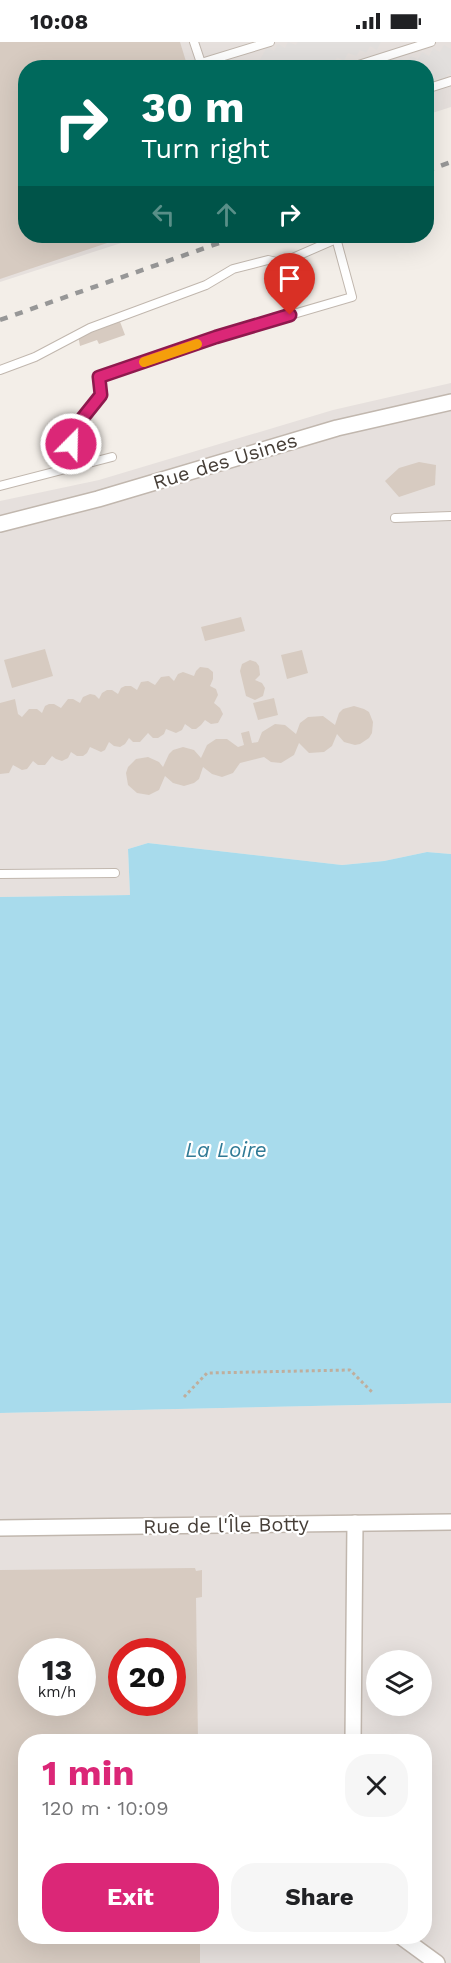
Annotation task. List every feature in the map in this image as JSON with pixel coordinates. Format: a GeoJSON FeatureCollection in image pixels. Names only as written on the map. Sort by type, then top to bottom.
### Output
{"type":"FeatureCollection","features":[{"type":"Feature","properties":{"kind":"street","name":"Rue des Usines"},"geometry":{"type":"LineString","coordinates":[[0,524],[98,499],[337,428],[451,402]]}},
{"type":"Feature","properties":{"kind":"street","name":"Rue de l'Île Botty"},"geometry":{"type":"LineString","coordinates":[[0,1528],[451,1522]]}},
{"type":"Feature","properties":{"kind":"street"},"geometry":{"type":"LineString","coordinates":[[353,1734],[356,1523]]}},
{"type":"Feature","properties":{"kind":"street"},"geometry":{"type":"LineString","coordinates":[[411,1944],[437,1963]]}},
{"type":"Feature","properties":{"kind":"lane"},"geometry":{"type":"LineString","coordinates":[[194,42],[200,60]]}},
{"type":"Feature","properties":{"kind":"lane"},"geometry":{"type":"LineString","coordinates":[[217,60],[270,42]]}},
{"type":"Feature","properties":{"kind":"lane"},"geometry":{"type":"LineString","coordinates":[[374,60],[431,42]]}},
{"type":"Feature","properties":{"kind":"lane"},"geometry":{"type":"LineString","coordinates":[[434,86],[451,81]]}},
{"type":"Feature","properties":{"kind":"lane"},"geometry":{"type":"LineString","coordinates":[[0,370],[35,357],[90,328],[206,285],[233,269],[268,260],[280,263],[326,243]]}},
{"type":"Feature","properties":{"kind":"lane"},"geometry":{"type":"LineString","coordinates":[[72,467],[71,444],[77,425],[101,395],[99,377],[249,327],[352,297],[341,243]]}},
{"type":"Feature","properties":{"kind":"lane"},"geometry":{"type":"LineString","coordinates":[[0,486],[112,457]]}},
{"type":"Feature","properties":{"kind":"lane"},"geometry":{"type":"LineString","coordinates":[[395,518],[451,516]]}},
{"type":"Feature","properties":{"kind":"lane"},"geometry":{"type":"LineString","coordinates":[[0,874],[115,873]]}},
{"type":"Feature","properties":{"kind":"path"},"geometry":{"type":"LineString","coordinates":[[184,1397],[207,1372],[350,1370],[373,1393]]}},
{"type":"Feature","properties":{"kind":"shaded area"},"geometry":{"type":"Polygon","coordinates":[[[0,42],[451,42],[451,107],[434,112],[434,60],[18,60],[18,243],[121,243],[0,282],[0,42]]]}},
{"type":"Feature","properties":{"kind":"shaded area"},"geometry":{"type":"Polygon","coordinates":[[[288,42],[296,45],[298,42],[381,42],[377,50],[370,46],[366,53],[360,50],[356,56],[348,53],[344,60],[337,57],[335,60],[260,60],[267,47],[274,51],[278,44],[285,48],[288,42]]]}},
{"type":"Feature","properties":{"kind":"shaded area"},"geometry":{"type":"Polygon","coordinates":[[[444,45],[451,49],[451,75],[448,74],[444,80],[437,77],[434,82],[434,60],[408,60],[411,56],[418,59],[422,52],[429,56],[433,48],[440,52],[444,45]]]}},
{"type":"Feature","properties":{"kind":"shaded area"},"geometry":{"type":"Polygon","coordinates":[[[451,383],[451,854],[427,852],[384,861],[342,865],[148,843],[128,849],[130,895],[0,897],[0,501],[99,480],[333,410],[451,383]]]}},
{"type":"Feature","properties":{"kind":"shaded area"},"geometry":{"type":"Polygon","coordinates":[[[451,1403],[451,1963],[0,1963],[0,1413],[451,1403]]]}},
{"type":"Feature","properties":{"kind":"water","name":"La Loire"},"geometry":{"type":"Polygon","coordinates":[[[148,843],[342,865],[384,861],[427,852],[451,854],[451,1403],[0,1413],[0,897],[130,895],[128,849],[148,843]]]}},
{"type":"Feature","properties":{"kind":"building"},"geometry":{"type":"Polygon","coordinates":[[[0,42],[180,42],[186,60],[18,60],[18,243],[107,243],[0,279],[0,42]]]}},
{"type":"Feature","properties":{"kind":"building"},"geometry":{"type":"Polygon","coordinates":[[[119,319],[125,335],[99,344],[97,340],[80,346],[78,335],[119,319]]]}},
{"type":"Feature","properties":{"kind":"building"},"geometry":{"type":"Polygon","coordinates":[[[419,462],[436,465],[435,485],[399,497],[385,481],[399,468],[419,462]]]}},
{"type":"Feature","properties":{"kind":"building"},"geometry":{"type":"Polygon","coordinates":[[[241,617],[245,631],[205,641],[201,627],[241,617]]]}},
{"type":"Feature","properties":{"kind":"building"},"geometry":{"type":"Polygon","coordinates":[[[45,649],[53,676],[12,688],[4,660],[45,649]]]}},
{"type":"Feature","properties":{"kind":"building"},"geometry":{"type":"Polygon","coordinates":[[[302,650],[308,673],[287,679],[281,655],[302,650]]]}},
{"type":"Feature","properties":{"kind":"building"},"geometry":{"type":"Polygon","coordinates":[[[250,660],[259,666],[260,675],[255,680],[262,683],[265,688],[263,696],[255,700],[246,696],[240,671],[242,664],[250,660]]]}},
{"type":"Feature","properties":{"kind":"building"},"geometry":{"type":"Polygon","coordinates":[[[200,667],[208,668],[213,672],[210,686],[216,689],[218,695],[214,703],[223,714],[218,723],[211,724],[205,720],[196,729],[185,724],[182,730],[176,733],[166,729],[164,734],[158,738],[153,738],[148,733],[140,742],[133,742],[129,738],[120,747],[109,742],[105,750],[101,752],[90,747],[83,756],[77,756],[71,752],[68,758],[62,761],[52,756],[45,765],[38,765],[33,761],[27,769],[22,770],[13,765],[9,773],[0,774],[0,703],[15,699],[18,714],[22,717],[29,709],[37,709],[42,713],[45,706],[49,704],[61,708],[68,699],[80,703],[83,697],[90,694],[99,699],[107,690],[118,694],[125,686],[131,686],[137,690],[141,682],[148,681],[155,685],[161,677],[169,676],[174,681],[178,674],[183,672],[194,676],[200,667]]]}},
{"type":"Feature","properties":{"kind":"building"},"geometry":{"type":"Polygon","coordinates":[[[274,698],[278,715],[258,720],[253,703],[274,698]]]}},
{"type":"Feature","properties":{"kind":"building"},"geometry":{"type":"Polygon","coordinates":[[[354,706],[369,712],[373,722],[372,733],[360,744],[344,742],[337,734],[332,746],[324,752],[309,753],[299,743],[294,755],[281,763],[271,762],[264,757],[240,763],[233,773],[222,777],[212,774],[203,767],[199,779],[184,786],[173,783],[165,776],[159,790],[149,795],[137,793],[128,785],[126,773],[128,767],[136,759],[148,757],[159,762],[163,767],[173,750],[183,747],[194,750],[201,758],[207,745],[216,739],[227,739],[238,747],[244,745],[241,733],[249,731],[252,743],[258,742],[262,732],[275,724],[285,725],[296,734],[300,723],[308,717],[323,716],[335,725],[343,709],[354,706]]]}},
{"type":"Feature","properties":{"kind":"building"},"geometry":{"type":"Polygon","coordinates":[[[195,1568],[196,1571],[202,1570],[202,1597],[196,1598],[198,1734],[18,1734],[18,1944],[200,1944],[200,1963],[0,1963],[0,1570],[195,1568]]]}},
{"type":"Feature","properties":{"kind":"railway"},"geometry":{"type":"LineString","coordinates":[[434,168],[451,162]]}},
{"type":"Feature","properties":{"kind":"railway"},"geometry":{"type":"LineString","coordinates":[[0,320],[219,243]]}},
{"type":"Feature","properties":{"kind":"slow traffic"},"geometry":{"type":"LineString","coordinates":[[144,362],[197,344]]}},
{"type":"Feature","properties":{"kind":"route"},"geometry":{"type":"LineString","coordinates":[[71,444],[77,425],[101,395],[99,377],[216,337],[290,315]]}}]}
